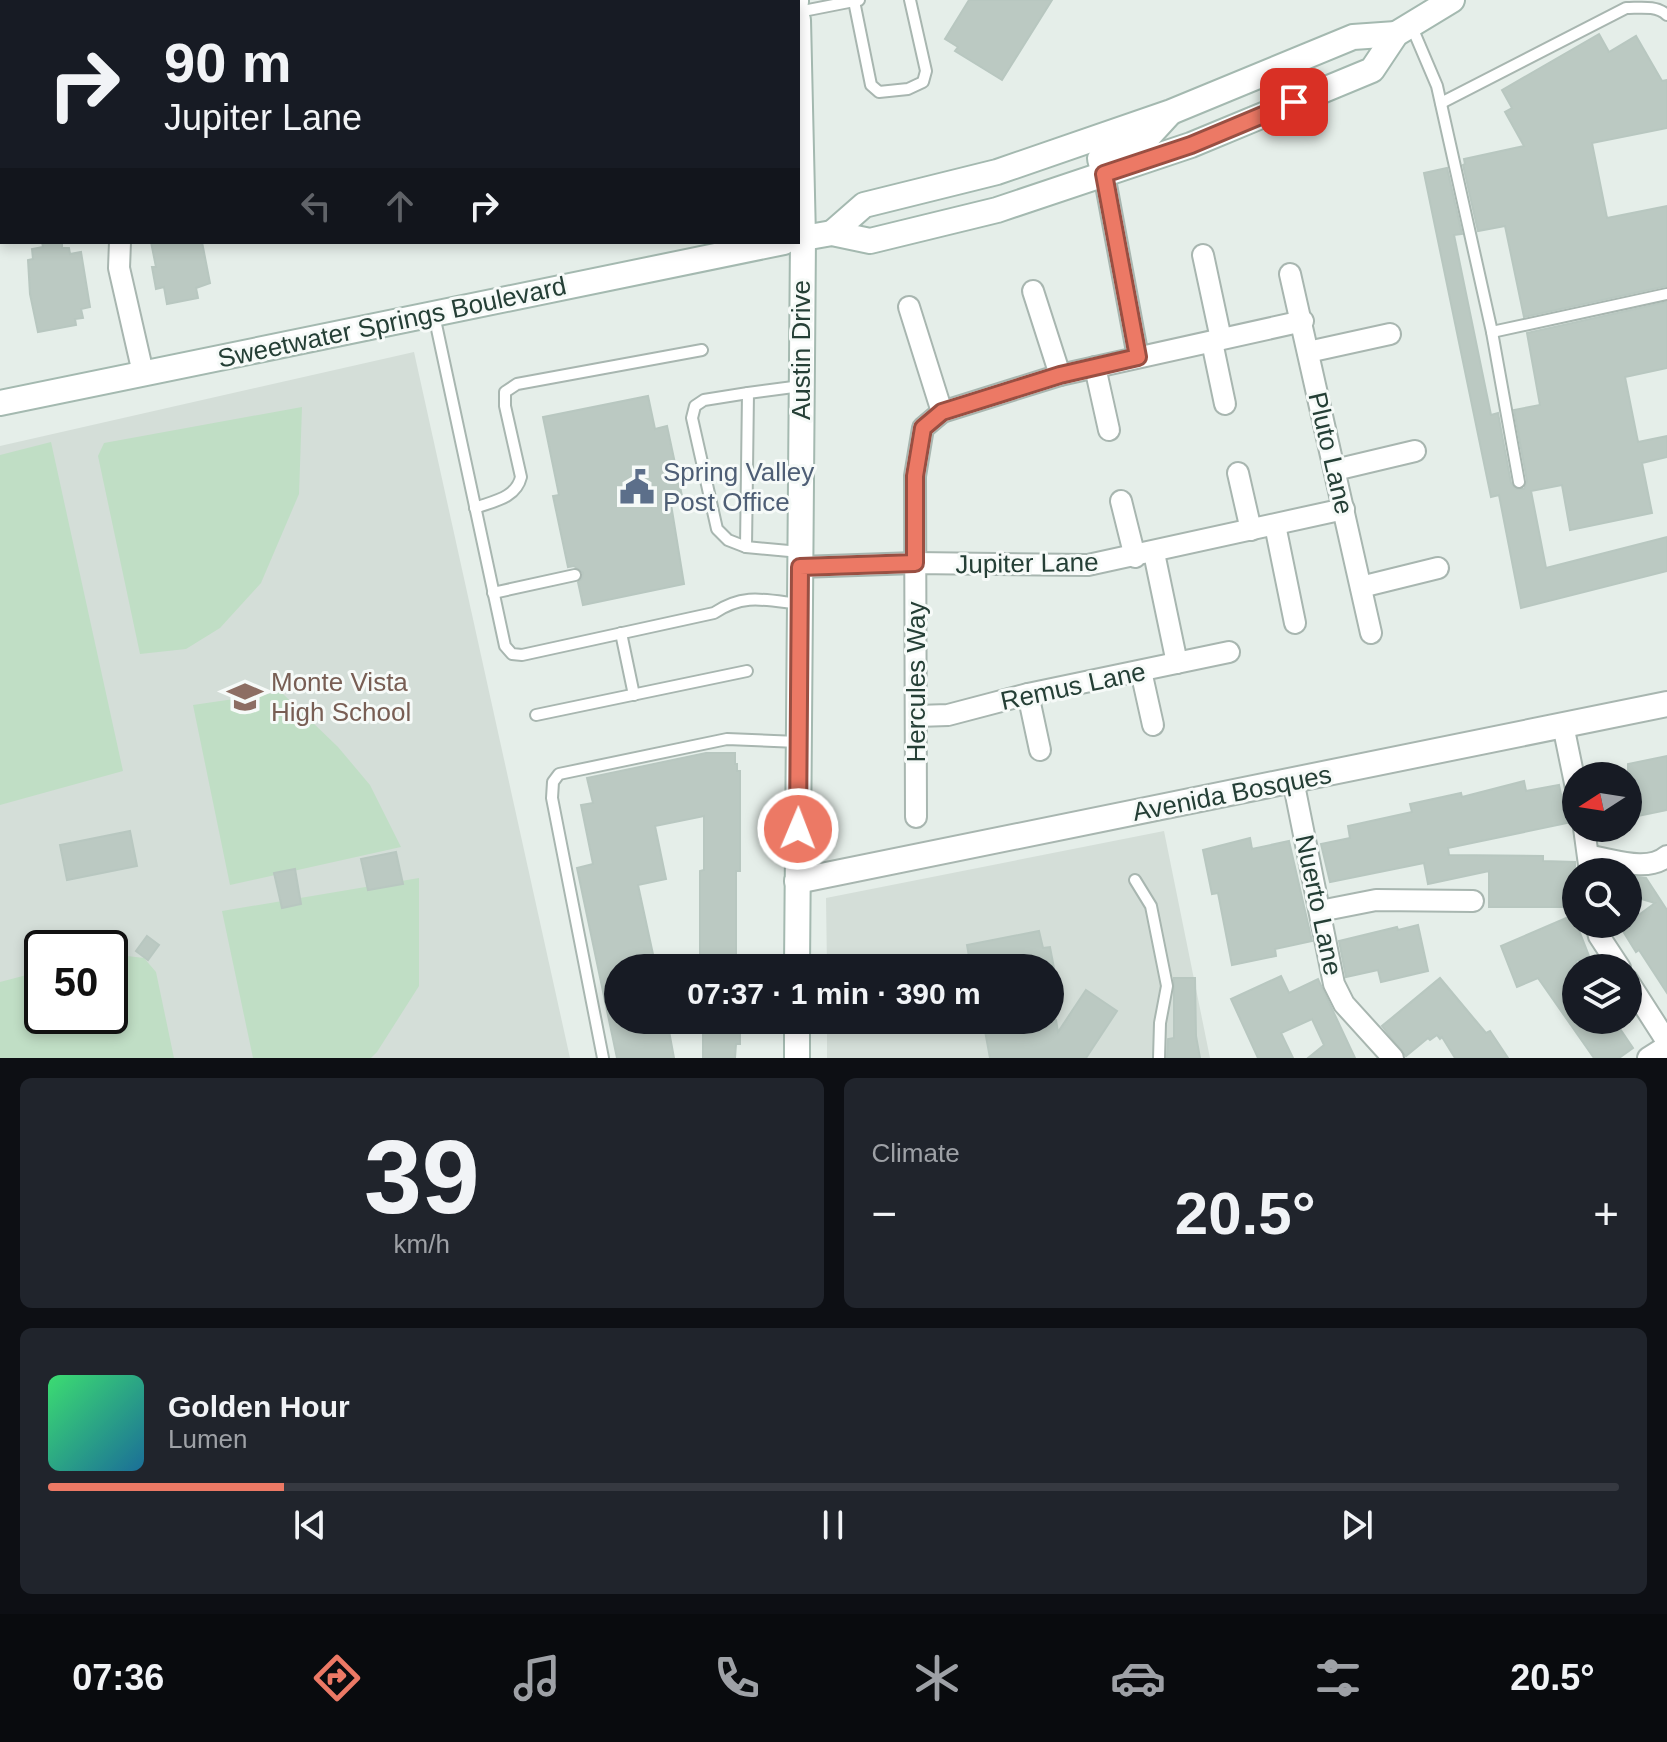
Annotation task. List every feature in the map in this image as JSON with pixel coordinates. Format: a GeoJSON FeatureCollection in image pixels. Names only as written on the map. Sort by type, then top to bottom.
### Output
{"type":"FeatureCollection","features":[{"type":"Feature","properties":{"kind":"main road","name":"Sweetwater Springs Boulevard"},"geometry":{"type":"LineString","coordinates":[[832,233],[864,205],[997,172],[1171,112],[1353,37],[1403,29],[1452,0]]}},
{"type":"Feature","properties":{"kind":"main road","name":"Sweetwater Springs Boulevard"},"geometry":{"type":"LineString","coordinates":[[800,239],[832,233],[870,241],[997,210],[1191,145],[1372,70],[1403,29]]}},
{"type":"Feature","properties":{"kind":"main road"},"geometry":{"type":"LineString","coordinates":[[1104,174],[1100,159],[1112,150],[1147,138],[1171,112]]}},
{"type":"Feature","properties":{"kind":"main road","name":"Sweetwater Springs Boulevard"},"geometry":{"type":"LineString","coordinates":[[0,403],[775,244]]}},
{"type":"Feature","properties":{"kind":"main road","name":"Austin Drive"},"geometry":{"type":"LineString","coordinates":[[795,244],[801,386],[797,954]]}},
{"type":"Feature","properties":{"kind":"main road","name":"Avenida Bosques"},"geometry":{"type":"LineString","coordinates":[[797,881],[1667,704]]}},
{"type":"Feature","properties":{"kind":"main road"},"geometry":{"type":"LineString","coordinates":[[797,1034],[797,1058]]}},
{"type":"Feature","properties":{"kind":"street"},"geometry":{"type":"LineString","coordinates":[[1104,174],[1138,357]]}},
{"type":"Feature","properties":{"kind":"street"},"geometry":{"type":"LineString","coordinates":[[120,244],[119,268],[143,373]]}},
{"type":"Feature","properties":{"kind":"street"},"geometry":{"type":"LineString","coordinates":[[1203,255],[1225,404]]}},
{"type":"Feature","properties":{"kind":"street","name":"Pluto Lane"},"geometry":{"type":"LineString","coordinates":[[1290,274],[1371,633]]}},
{"type":"Feature","properties":{"kind":"street"},"geometry":{"type":"LineString","coordinates":[[1033,291],[1060,375]]}},
{"type":"Feature","properties":{"kind":"street"},"geometry":{"type":"LineString","coordinates":[[909,307],[942,412],[1060,375],[1303,321]]}},
{"type":"Feature","properties":{"kind":"street"},"geometry":{"type":"LineString","coordinates":[[1308,352],[1390,334]]}},
{"type":"Feature","properties":{"kind":"street"},"geometry":{"type":"LineString","coordinates":[[1095,367],[1109,430]]}},
{"type":"Feature","properties":{"kind":"street","name":"Hercules Way"},"geometry":{"type":"LineString","coordinates":[[916,817],[915,476],[923,428],[942,412]]}},
{"type":"Feature","properties":{"kind":"street"},"geometry":{"type":"LineString","coordinates":[[1335,470],[1415,451]]}},
{"type":"Feature","properties":{"kind":"street"},"geometry":{"type":"LineString","coordinates":[[1238,473],[1251,530]]}},
{"type":"Feature","properties":{"kind":"street"},"geometry":{"type":"LineString","coordinates":[[1121,501],[1144,555],[1177,663]]}},
{"type":"Feature","properties":{"kind":"street","name":"Jupiter Lane"},"geometry":{"type":"LineString","coordinates":[[800,559],[1088,565],[1344,509]]}},
{"type":"Feature","properties":{"kind":"street"},"geometry":{"type":"LineString","coordinates":[[1275,525],[1295,623]]}},
{"type":"Feature","properties":{"kind":"street"},"geometry":{"type":"LineString","coordinates":[[1361,587],[1438,568]]}},
{"type":"Feature","properties":{"kind":"street","name":"Remus Lane"},"geometry":{"type":"LineString","coordinates":[[917,716],[948,715],[1028,694],[1229,652]]}},
{"type":"Feature","properties":{"kind":"street"},"geometry":{"type":"LineString","coordinates":[[1141,671],[1153,725]]}},
{"type":"Feature","properties":{"kind":"street"},"geometry":{"type":"LineString","coordinates":[[1028,694],[1040,750]]}},
{"type":"Feature","properties":{"kind":"street"},"geometry":{"type":"LineString","coordinates":[[1563,725],[1571,762]]}},
{"type":"Feature","properties":{"kind":"street","name":"Nuerto Lane"},"geometry":{"type":"LineString","coordinates":[[1293,780],[1334,984],[1344,1004],[1393,1058]]}},
{"type":"Feature","properties":{"kind":"street"},"geometry":{"type":"LineString","coordinates":[[1642,865],[1667,856]]}},
{"type":"Feature","properties":{"kind":"street"},"geometry":{"type":"LineString","coordinates":[[1320,911],[1376,900],[1473,901]]}},
{"type":"Feature","properties":{"kind":"street"},"geometry":{"type":"LineString","coordinates":[[1642,1003],[1664,1037],[1667,1037]]}},
{"type":"Feature","properties":{"kind":"street"},"geometry":{"type":"LineString","coordinates":[[1648,1058],[1667,1046]]}},
{"type":"Feature","properties":{"kind":"lane"},"geometry":{"type":"LineString","coordinates":[[800,12],[858,1],[871,85],[879,92],[908,89],[923,82],[926,71],[910,0]]}},
{"type":"Feature","properties":{"kind":"lane"},"geometry":{"type":"LineString","coordinates":[[1441,103],[1626,8],[1649,7],[1667,15]]}},
{"type":"Feature","properties":{"kind":"lane"},"geometry":{"type":"LineString","coordinates":[[1403,29],[1437,86],[1492,332],[1519,482]]}},
{"type":"Feature","properties":{"kind":"lane"},"geometry":{"type":"LineString","coordinates":[[1492,332],[1667,294]]}},
{"type":"Feature","properties":{"kind":"lane"},"geometry":{"type":"LineString","coordinates":[[434,313],[505,646],[512,654],[522,655],[714,613],[731,601],[749,598],[799,604]]}},
{"type":"Feature","properties":{"kind":"lane"},"geometry":{"type":"LineString","coordinates":[[475,508],[507,497],[518,488],[521,477],[505,406],[505,392],[517,384],[702,350]]}},
{"type":"Feature","properties":{"kind":"lane"},"geometry":{"type":"LineString","coordinates":[[800,559],[746,547],[728,540],[717,529],[692,418],[695,406],[704,400],[801,386]]}},
{"type":"Feature","properties":{"kind":"lane"},"geometry":{"type":"LineString","coordinates":[[746,547],[748,393]]}},
{"type":"Feature","properties":{"kind":"lane"},"geometry":{"type":"LineString","coordinates":[[493,593],[575,575]]}},
{"type":"Feature","properties":{"kind":"lane"},"geometry":{"type":"LineString","coordinates":[[621,633],[634,695]]}},
{"type":"Feature","properties":{"kind":"lane"},"geometry":{"type":"LineString","coordinates":[[536,715],[747,671]]}},
{"type":"Feature","properties":{"kind":"lane"},"geometry":{"type":"LineString","coordinates":[[603,1058],[552,798],[553,782],[559,774],[727,739],[798,742]]}},
{"type":"Feature","properties":{"kind":"lane"},"geometry":{"type":"LineString","coordinates":[[1135,880],[1151,906],[1167,986],[1160,1023],[1159,1058]]}},
{"type":"Feature","properties":{"kind":"shaded area","name":"Monte Vista High School"},"geometry":{"type":"Polygon","coordinates":[[[414,352],[570,1058],[0,1058],[0,446],[414,352]]]}},
{"type":"Feature","properties":{"kind":"shaded area"},"geometry":{"type":"Polygon","coordinates":[[[1164,831],[1210,1058],[827,1058],[827,1034],[1064,1034],[1064,954],[827,954],[826,898],[1164,831]]]}},
{"type":"Feature","properties":{"kind":"green space"},"geometry":{"type":"Polygon","coordinates":[[[302,407],[299,494],[261,583],[220,628],[186,649],[140,654],[98,456],[104,443],[302,407]]]}},
{"type":"Feature","properties":{"kind":"green space"},"geometry":{"type":"Polygon","coordinates":[[[51,442],[123,771],[0,805],[0,455],[51,442]]]}},
{"type":"Feature","properties":{"kind":"green space"},"geometry":{"type":"Polygon","coordinates":[[[281,692],[338,747],[370,785],[401,847],[230,885],[193,705],[281,692]]]}},
{"type":"Feature","properties":{"kind":"green space"},"geometry":{"type":"Polygon","coordinates":[[[419,878],[419,986],[377,1052],[371,1058],[253,1058],[222,911],[419,878]]]}},
{"type":"Feature","properties":{"kind":"green space"},"geometry":{"type":"Polygon","coordinates":[[[128,956],[144,958],[156,972],[174,1058],[0,1058],[0,982],[24,976],[24,1034],[128,1034],[128,956]]]}},
{"type":"Feature","properties":{"kind":"building"},"geometry":{"type":"Polygon","coordinates":[[[969,0],[1052,0],[1002,80],[955,51],[958,47],[945,39],[969,0]]]}},
{"type":"Feature","properties":{"kind":"building"},"geometry":{"type":"Polygon","coordinates":[[[1599,34],[1609,52],[1636,36],[1662,81],[1667,80],[1667,128],[1592,143],[1607,218],[1667,206],[1667,286],[1524,317],[1505,226],[1478,231],[1464,159],[1524,146],[1505,112],[1512,108],[1502,90],[1599,34]]]}},
{"type":"Feature","properties":{"kind":"building"},"geometry":{"type":"Polygon","coordinates":[[[1447,168],[1462,234],[1454,235],[1491,415],[1498,413],[1511,483],[1516,489],[1524,489],[1527,481],[1514,410],[1540,405],[1527,333],[1667,302],[1667,368],[1625,377],[1638,442],[1667,436],[1667,457],[1642,463],[1652,513],[1570,530],[1562,485],[1531,491],[1546,568],[1667,537],[1667,571],[1521,608],[1499,495],[1491,497],[1424,173],[1447,168]]]}},
{"type":"Feature","properties":{"kind":"building"},"geometry":{"type":"Polygon","coordinates":[[[42,244],[62,244],[62,248],[69,248],[70,254],[81,252],[90,307],[81,309],[83,318],[75,319],[76,325],[38,332],[30,294],[28,260],[33,259],[32,249],[43,247],[42,244]]]}},
{"type":"Feature","properties":{"kind":"building"},"geometry":{"type":"Polygon","coordinates":[[[151,244],[202,244],[210,283],[196,288],[198,298],[167,304],[164,287],[156,289],[152,267],[156,267],[151,244]]]}},
{"type":"Feature","properties":{"kind":"building"},"geometry":{"type":"Polygon","coordinates":[[[648,396],[655,429],[667,426],[682,496],[670,498],[684,584],[583,605],[578,582],[583,573],[574,566],[568,567],[553,496],[559,495],[543,417],[648,396]]]}},
{"type":"Feature","properties":{"kind":"building"},"geometry":{"type":"Polygon","coordinates":[[[706,753],[735,753],[735,764],[737,771],[740,771],[736,954],[700,954],[700,871],[704,870],[704,816],[655,826],[666,879],[638,885],[653,954],[604,954],[604,996],[577,868],[593,864],[581,805],[593,803],[587,778],[706,753]]]}},
{"type":"Feature","properties":{"kind":"building"},"geometry":{"type":"Polygon","coordinates":[[[1667,756],[1667,810],[1642,815],[1642,762],[1638,762],[1667,756]]]}},
{"type":"Feature","properties":{"kind":"building"},"geometry":{"type":"Polygon","coordinates":[[[1524,781],[1526,791],[1559,785],[1562,824],[1448,848],[1449,855],[1543,856],[1543,861],[1562,862],[1562,907],[1489,907],[1489,871],[1428,884],[1424,863],[1330,882],[1321,844],[1350,838],[1348,826],[1412,812],[1410,804],[1461,793],[1462,797],[1524,781]]]}},
{"type":"Feature","properties":{"kind":"building"},"geometry":{"type":"Polygon","coordinates":[[[130,831],[137,866],[67,880],[60,845],[130,831]]]}},
{"type":"Feature","properties":{"kind":"building"},"geometry":{"type":"Polygon","coordinates":[[[1250,838],[1252,849],[1289,841],[1312,941],[1275,949],[1276,956],[1232,965],[1218,893],[1212,894],[1203,850],[1250,838]]]}},
{"type":"Feature","properties":{"kind":"building"},"geometry":{"type":"Polygon","coordinates":[[[396,852],[403,884],[368,890],[361,859],[396,852]]]}},
{"type":"Feature","properties":{"kind":"building"},"geometry":{"type":"Polygon","coordinates":[[[295,869],[301,904],[282,908],[274,873],[295,869]]]}},
{"type":"Feature","properties":{"kind":"building"},"geometry":{"type":"Polygon","coordinates":[[[1642,878],[1646,878],[1667,910],[1667,993],[1642,954],[1639,950],[1636,952],[1627,938],[1642,938],[1642,913],[1655,903],[1642,899],[1642,878]]]}},
{"type":"Feature","properties":{"kind":"building"},"geometry":{"type":"Polygon","coordinates":[[[1562,920],[1562,938],[1582,938],[1588,954],[1562,954],[1562,1012],[1538,978],[1517,987],[1501,946],[1562,920]]]}},
{"type":"Feature","properties":{"kind":"building"},"geometry":{"type":"Polygon","coordinates":[[[1418,925],[1428,971],[1381,982],[1378,970],[1346,977],[1339,941],[1418,925]]]}},
{"type":"Feature","properties":{"kind":"building"},"geometry":{"type":"Polygon","coordinates":[[[1039,931],[1043,948],[1050,947],[1051,954],[969,954],[967,945],[1039,931]]]}},
{"type":"Feature","properties":{"kind":"building"},"geometry":{"type":"Polygon","coordinates":[[[147,936],[159,945],[148,960],[136,951],[147,936]]]}},
{"type":"Feature","properties":{"kind":"building"},"geometry":{"type":"Polygon","coordinates":[[[1281,976],[1289,993],[1318,979],[1355,1058],[1308,1058],[1324,1045],[1312,1019],[1281,1033],[1293,1058],[1258,1058],[1231,999],[1281,976]]]}},
{"type":"Feature","properties":{"kind":"building"},"geometry":{"type":"Polygon","coordinates":[[[1174,978],[1195,978],[1196,1036],[1200,1058],[1167,1058],[1168,1039],[1174,1038],[1174,978]]]}},
{"type":"Feature","properties":{"kind":"building"},"geometry":{"type":"Polygon","coordinates":[[[1440,978],[1486,1033],[1490,1031],[1508,1058],[1455,1058],[1442,1037],[1440,1039],[1437,1035],[1430,1040],[1428,1038],[1406,1056],[1382,1026],[1440,978]]]}},
{"type":"Feature","properties":{"kind":"building"},"geometry":{"type":"Polygon","coordinates":[[[1086,990],[1117,1011],[1086,1058],[990,1058],[986,1034],[1064,1034],[1064,1023],[1086,990]]]}},
{"type":"Feature","properties":{"kind":"building"},"geometry":{"type":"Polygon","coordinates":[[[612,1034],[670,1034],[674,1058],[617,1058],[612,1034]]]}},
{"type":"Feature","properties":{"kind":"building"},"geometry":{"type":"Polygon","coordinates":[[[703,1034],[740,1034],[735,1058],[703,1058],[703,1034]]]}},
{"type":"Feature","properties":{"kind":"building"},"geometry":{"type":"Polygon","coordinates":[[[1577,1034],[1624,1034],[1633,1048],[1619,1058],[1594,1058],[1577,1034]]]}},
{"type":"Feature","properties":{"kind":"place","name":"Spring Valley Post Office"},"geometry":{"type":"Point","coordinates":[637,487]}},
{"type":"Feature","properties":{"kind":"place","name":"Monte Vista High School"},"geometry":{"type":"Point","coordinates":[245,697]}},
{"type":"Feature","properties":{"kind":"route"},"geometry":{"type":"LineString","coordinates":[[798,829],[800,567],[915,563],[915,476],[923,428],[942,412],[1060,375],[1138,357],[1104,174],[1191,145],[1294,102]]}}]}
